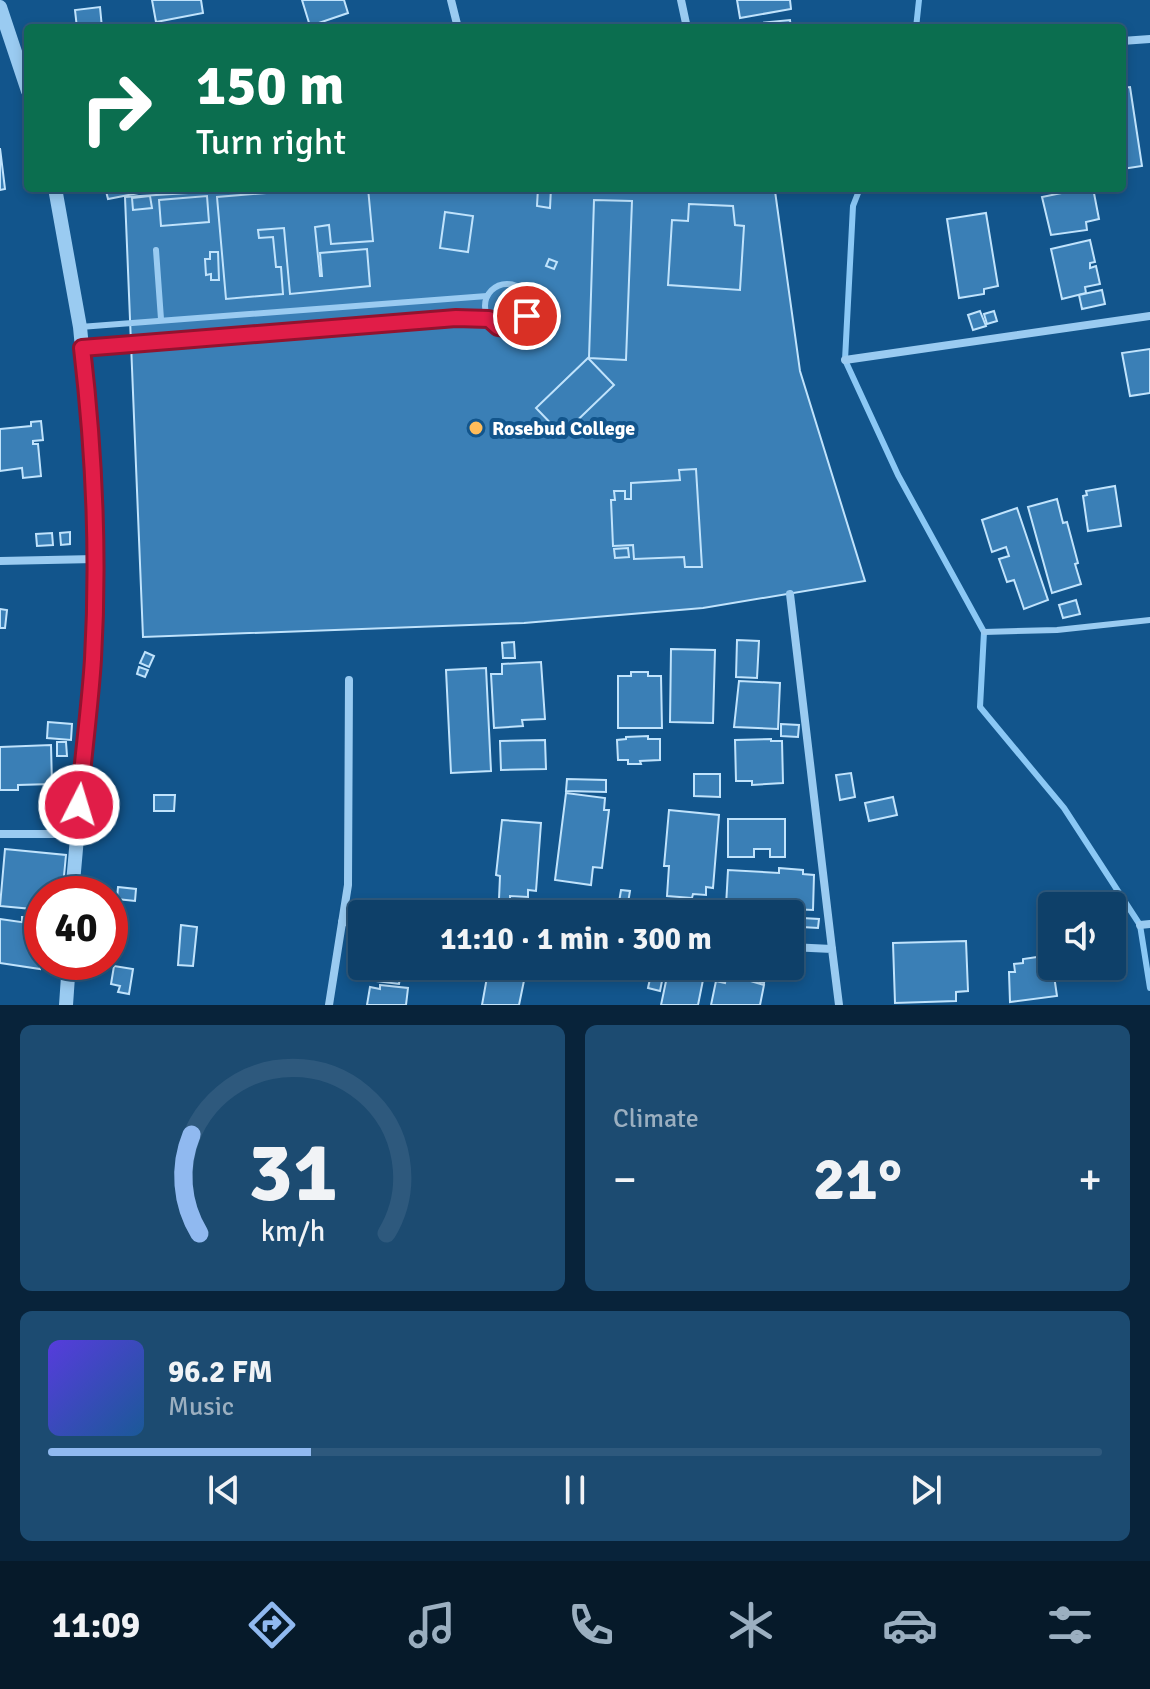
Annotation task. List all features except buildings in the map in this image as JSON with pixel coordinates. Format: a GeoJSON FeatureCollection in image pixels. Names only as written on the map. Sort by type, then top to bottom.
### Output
{"type":"FeatureCollection","features":[{"type":"Feature","properties":{"kind":"street"},"geometry":{"type":"LineString","coordinates":[[451,0],[457,24]]}},
{"type":"Feature","properties":{"kind":"street"},"geometry":{"type":"LineString","coordinates":[[681,0],[686,24]]}},
{"type":"Feature","properties":{"kind":"street"},"geometry":{"type":"LineString","coordinates":[[0,7],[24,79]]}},
{"type":"Feature","properties":{"kind":"street"},"geometry":{"type":"LineString","coordinates":[[1126,41],[1150,39]]}},
{"type":"Feature","properties":{"kind":"street"},"geometry":{"type":"LineString","coordinates":[[56,192],[80,327],[93,461],[93,658],[73,876]]}},
{"type":"Feature","properties":{"kind":"street"},"geometry":{"type":"LineString","coordinates":[[845,360],[1150,316]]}},
{"type":"Feature","properties":{"kind":"street"},"geometry":{"type":"LineString","coordinates":[[0,561],[95,559]]}},
{"type":"Feature","properties":{"kind":"street"},"geometry":{"type":"LineString","coordinates":[[790,594],[839,1005]]}},
{"type":"Feature","properties":{"kind":"street"},"geometry":{"type":"LineString","coordinates":[[329,1005],[348,885],[349,680]]}},
{"type":"Feature","properties":{"kind":"street"},"geometry":{"type":"LineString","coordinates":[[0,834],[76,834]]}},
{"type":"Feature","properties":{"kind":"street"},"geometry":{"type":"LineString","coordinates":[[342,922],[348,922]]}},
{"type":"Feature","properties":{"kind":"street"},"geometry":{"type":"LineString","coordinates":[[1140,925],[1150,924]]}},
{"type":"Feature","properties":{"kind":"street"},"geometry":{"type":"LineString","coordinates":[[804,948],[832,949]]}},
{"type":"Feature","properties":{"kind":"street"},"geometry":{"type":"LineString","coordinates":[[66,1005],[68,980]]}},
{"type":"Feature","properties":{"kind":"lane"},"geometry":{"type":"LineString","coordinates":[[156,250],[161,319]]}},
{"type":"Feature","properties":{"kind":"lane"},"geometry":{"type":"LineString","coordinates":[[506,284],[526,294],[530,305],[520,325],[509,329],[498,327],[489,319],[485,304],[487,296],[495,288],[506,284]]}},
{"type":"Feature","properties":{"kind":"lane"},"geometry":{"type":"LineString","coordinates":[[80,327],[487,296]]}},
{"type":"Feature","properties":{"kind":"lane"},"geometry":{"type":"LineString","coordinates":[[82,348],[440,319],[489,319]]}},
{"type":"Feature","properties":{"kind":"lane"},"geometry":{"type":"LineString","coordinates":[[984,632],[1057,630],[1150,620]]}},
{"type":"Feature","properties":{"kind":"waterway"},"geometry":{"type":"LineString","coordinates":[[916,24],[919,0]]}},
{"type":"Feature","properties":{"kind":"waterway"},"geometry":{"type":"LineString","coordinates":[[858,192],[853,206],[845,360],[898,475],[984,632],[980,707],[1064,808],[1140,925],[1150,988]]}},
{"type":"Feature","properties":{"kind":"place","name":"Rosebud College"},"geometry":{"type":"Point","coordinates":[476,428]}},
{"type":"Feature","properties":{"kind":"route"},"geometry":{"type":"LineString","coordinates":[[79,805],[93,658],[95,559],[93,461],[82,348],[456,318],[489,319],[498,327],[509,329],[520,325],[527,316]]}}]}
